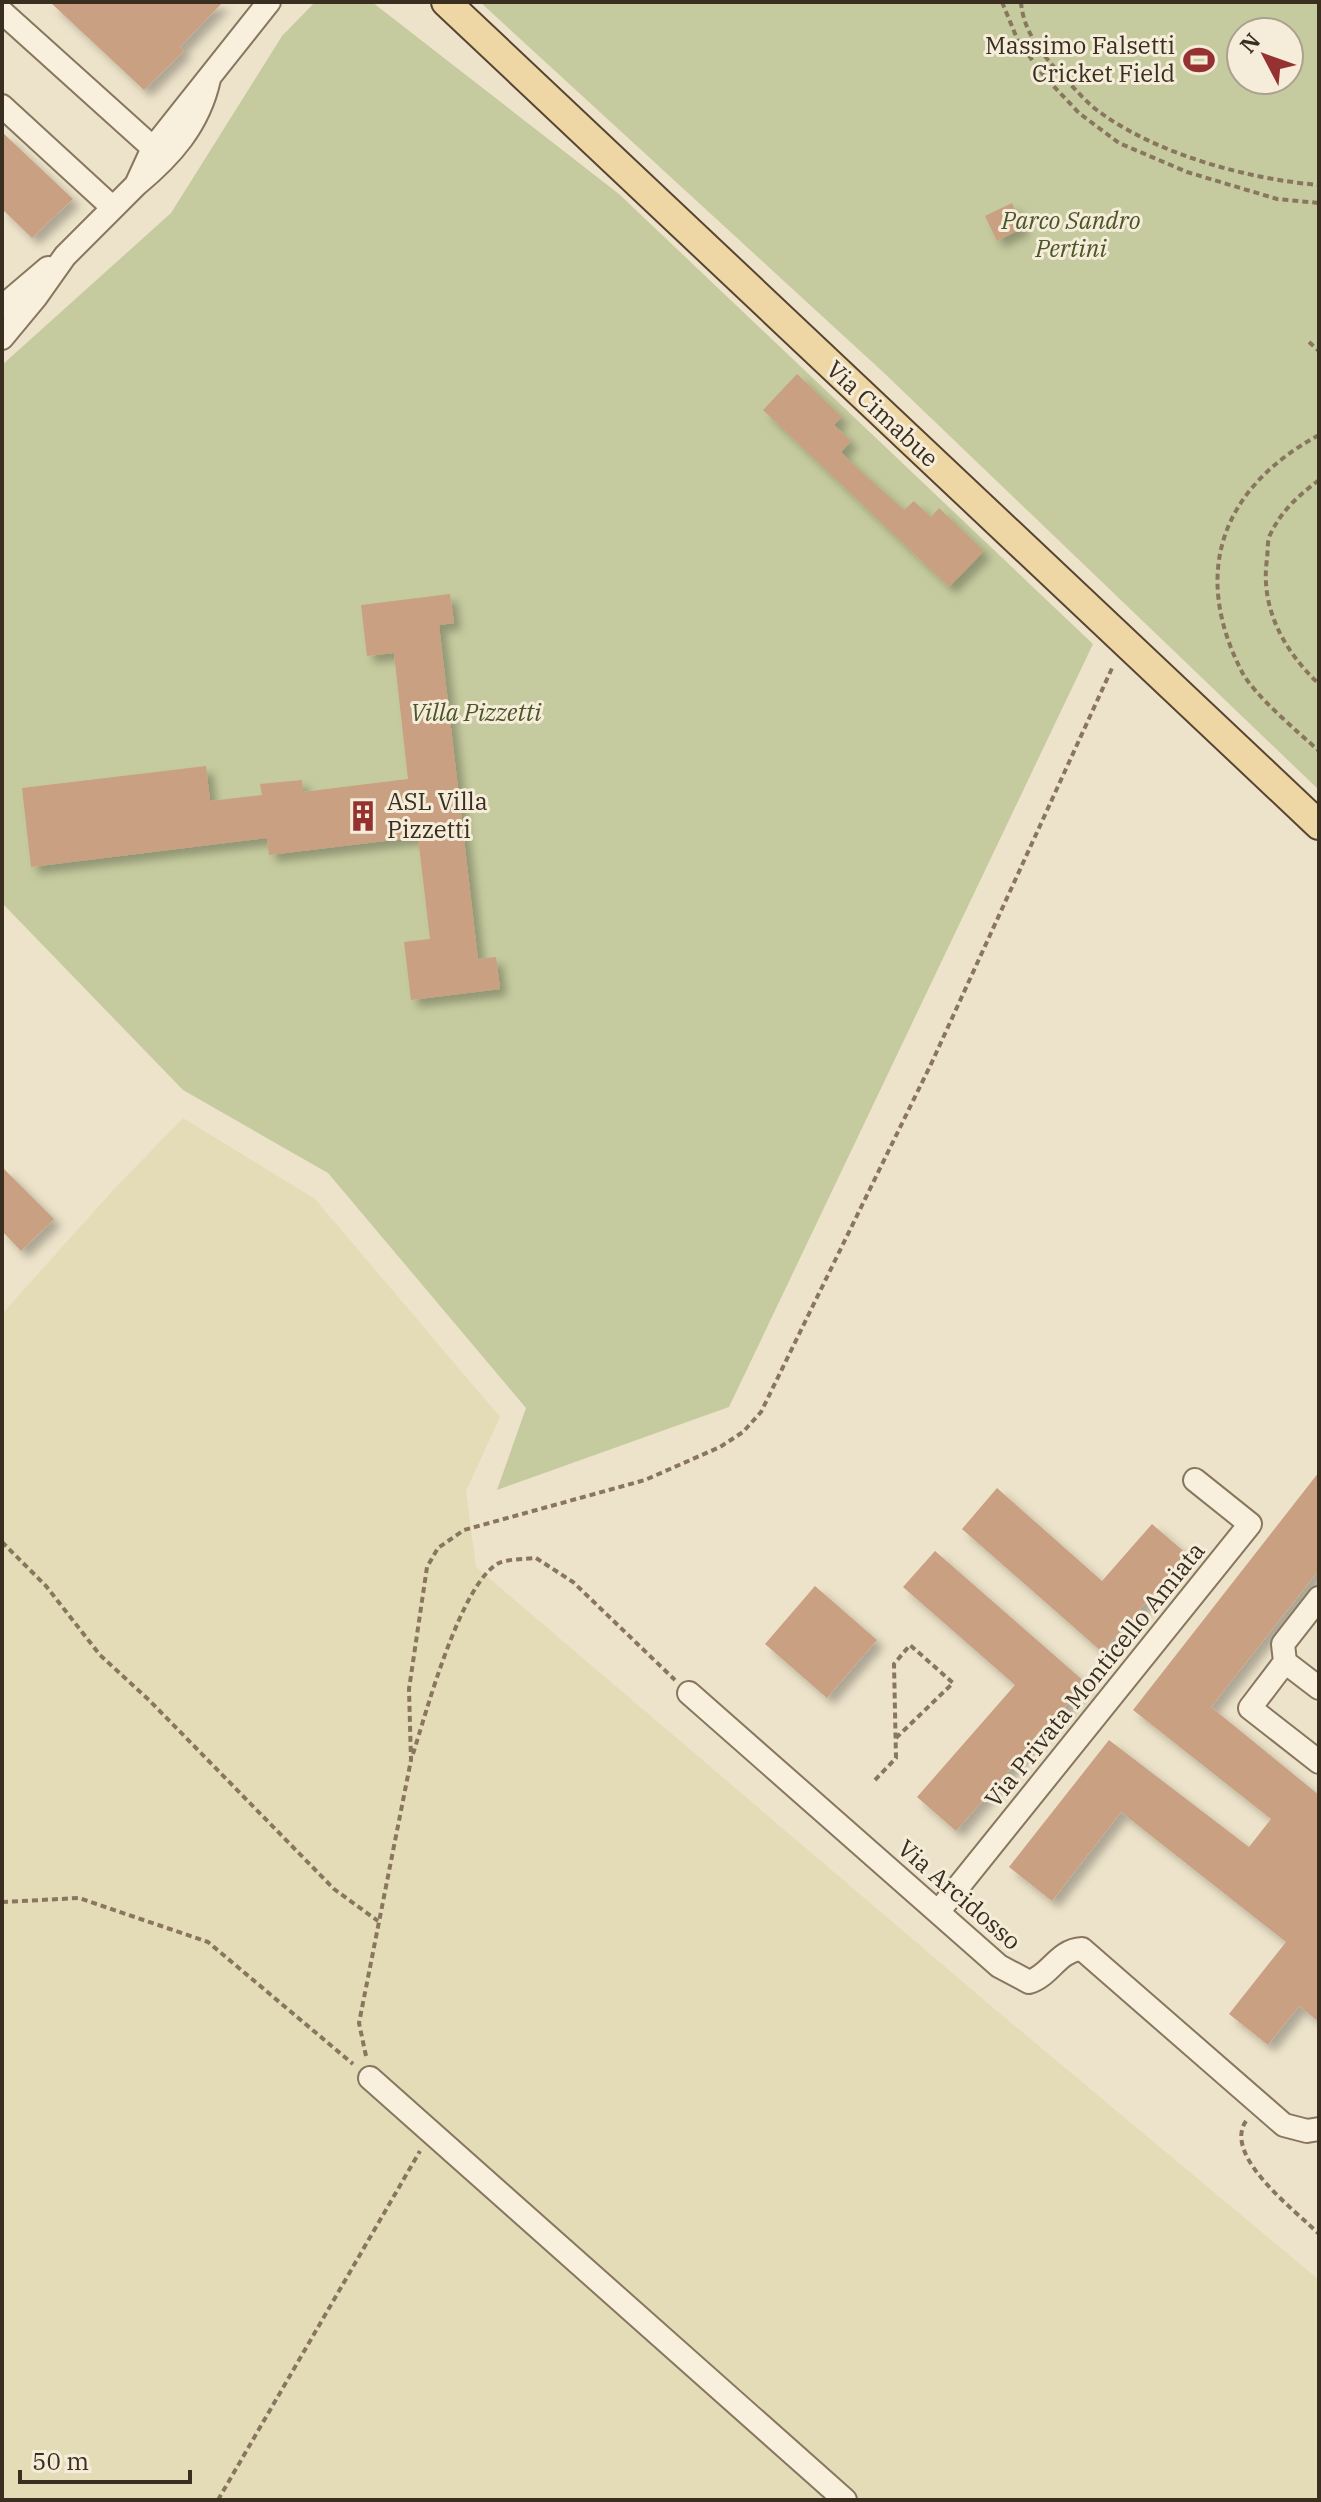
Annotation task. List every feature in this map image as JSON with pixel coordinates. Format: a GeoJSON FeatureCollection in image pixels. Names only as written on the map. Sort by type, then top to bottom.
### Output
{"type":"FeatureCollection","features":[{"type":"Feature","properties":{"kind":"main road","name":"Via Cimabue"},"geometry":{"type":"LineString","coordinates":[[446,2],[1319,825]]}},
{"type":"Feature","properties":{"kind":"street"},"geometry":{"type":"LineString","coordinates":[[136,185],[153,148],[269,2]]}},
{"type":"Feature","properties":{"kind":"street"},"geometry":{"type":"LineString","coordinates":[[2,12],[153,148]]}},
{"type":"Feature","properties":{"kind":"street"},"geometry":{"type":"LineString","coordinates":[[6,318],[36,276],[65,256],[178,146],[205,99],[209,79]]}},
{"type":"Feature","properties":{"kind":"street"},"geometry":{"type":"LineString","coordinates":[[2,106],[112,207]]}},
{"type":"Feature","properties":{"kind":"street","name":"Via Privata Monticello Amiata"},"geometry":{"type":"LineString","coordinates":[[938,1912],[1250,1524],[1195,1480]]}},
{"type":"Feature","properties":{"kind":"street"},"geometry":{"type":"LineString","coordinates":[[1319,1598],[1283,1644],[1285,1662],[1250,1708],[1319,1762]]}},
{"type":"Feature","properties":{"kind":"street"},"geometry":{"type":"LineString","coordinates":[[1285,1662],[1319,1688]]}},
{"type":"Feature","properties":{"kind":"street","name":"Via Arcidosso"},"geometry":{"type":"LineString","coordinates":[[689,1693],[999,1966],[1029,1982],[1038,1979],[1063,1954],[1082,1949],[1284,2125],[1307,2131],[1319,2129]]}},
{"type":"Feature","properties":{"kind":"street"},"geometry":{"type":"LineString","coordinates":[[370,2078],[845,2500]]}},
{"type":"Feature","properties":{"kind":"path"},"geometry":{"type":"LineString","coordinates":[[1002,2],[1018,41],[1044,76],[1079,113],[1119,143],[1187,172],[1262,195],[1319,203]]}},
{"type":"Feature","properties":{"kind":"path"},"geometry":{"type":"LineString","coordinates":[[1021,2],[1022,13],[1039,52],[1099,112],[1135,134],[1174,152],[1278,180],[1319,185]]}},
{"type":"Feature","properties":{"kind":"path"},"geometry":{"type":"LineString","coordinates":[[1309,342],[1319,351]]}},
{"type":"Feature","properties":{"kind":"path"},"geometry":{"type":"LineString","coordinates":[[1319,435],[1293,449],[1262,473],[1238,504],[1222,541],[1216,592],[1243,674],[1280,716],[1319,751]]}},
{"type":"Feature","properties":{"kind":"path"},"geometry":{"type":"LineString","coordinates":[[1319,480],[1292,500],[1270,536],[1264,576],[1270,612],[1285,646],[1319,684]]}},
{"type":"Feature","properties":{"kind":"path"},"geometry":{"type":"LineString","coordinates":[[411,1760],[409,1689],[412,1659],[427,1567],[438,1548],[464,1530],[645,1480],[720,1447],[743,1432],[761,1412],[932,1062],[1124,642]]}},
{"type":"Feature","properties":{"kind":"path"},"geometry":{"type":"LineString","coordinates":[[2,1542],[46,1586],[100,1655],[149,1700],[334,1889],[378,1921]]}},
{"type":"Feature","properties":{"kind":"path"},"geometry":{"type":"LineString","coordinates":[[370,2078],[359,2023],[411,1760],[454,1629],[476,1588],[498,1564],[536,1558],[573,1582],[689,1693]]}},
{"type":"Feature","properties":{"kind":"path"},"geometry":{"type":"LineString","coordinates":[[875,1780],[896,1758],[894,1664],[910,1645],[953,1683],[896,1738]]}},
{"type":"Feature","properties":{"kind":"path"},"geometry":{"type":"LineString","coordinates":[[2,1902],[79,1898],[208,1942],[370,2078]]}},
{"type":"Feature","properties":{"kind":"path"},"geometry":{"type":"LineString","coordinates":[[1260,2105],[1243,2125],[1239,2137],[1242,2153],[1255,2171],[1319,2234]]}},
{"type":"Feature","properties":{"kind":"path"},"geometry":{"type":"LineString","coordinates":[[218,2500],[431,2131]]}},
{"type":"Feature","properties":{"kind":"shaded area"},"geometry":{"type":"Polygon","coordinates":[[[183,1118],[315,1199],[500,1417],[466,1491],[476,1567],[984,2000],[1319,2280],[1319,2500],[2,2500],[2,1314],[115,1188],[183,1118]]]}},
{"type":"Feature","properties":{"kind":"green space","name":"Villa Pizzetti"},"geometry":{"type":"Polygon","coordinates":[[[315,2],[372,2],[619,194],[1093,644],[729,1407],[497,1490],[526,1408],[328,1173],[183,1090],[2,903],[2,365],[171,213],[282,36],[315,2]]]}},
{"type":"Feature","properties":{"kind":"green space","name":"Parco Sandro Pertini"},"geometry":{"type":"Polygon","coordinates":[[[480,2],[1319,2],[1319,790],[883,372],[480,2]]]}},
{"type":"Feature","properties":{"kind":"building"},"geometry":{"type":"Polygon","coordinates":[[[50,2],[223,2],[180,47],[184,51],[144,90],[50,2]]]}},
{"type":"Feature","properties":{"kind":"building"},"geometry":{"type":"Polygon","coordinates":[[[2,132],[73,199],[32,238],[2,209],[2,132]]]}},
{"type":"Feature","properties":{"kind":"building"},"geometry":{"type":"Polygon","coordinates":[[[1012,203],[1023,228],[997,241],[985,216],[1012,203]]]}},
{"type":"Feature","properties":{"kind":"building"},"geometry":{"type":"Polygon","coordinates":[[[797,374],[842,417],[834,425],[851,441],[841,452],[856,467],[904,510],[914,501],[931,517],[939,508],[984,551],[949,587],[763,410],[797,374]]]}},
{"type":"Feature","properties":{"kind":"building","name":"ASL Villa Pizzetti"},"geometry":{"type":"Polygon","coordinates":[[[450,594],[454,623],[439,625],[478,959],[496,957],[500,989],[411,1000],[404,942],[430,939],[418,837],[269,855],[267,838],[31,867],[22,788],[206,766],[210,801],[262,795],[260,784],[302,780],[303,792],[408,779],[394,653],[367,656],[361,605],[450,594]]]}},
{"type":"Feature","properties":{"kind":"building"},"geometry":{"type":"Polygon","coordinates":[[[2,1167],[54,1219],[21,1251],[2,1231],[2,1167]]]}},
{"type":"Feature","properties":{"kind":"building"},"geometry":{"type":"Polygon","coordinates":[[[1319,1472],[1319,1570],[1211,1707],[1319,1795],[1319,2022],[1299,2006],[1268,2045],[1229,2014],[1286,1942],[1121,1812],[1052,1901],[1009,1867],[1109,1740],[1249,1847],[1271,1819],[1133,1710],[1319,1472]]]}},
{"type":"Feature","properties":{"kind":"building"},"geometry":{"type":"Polygon","coordinates":[[[997,1488],[1102,1581],[1152,1524],[1188,1555],[1102,1652],[962,1529],[997,1488]]]}},
{"type":"Feature","properties":{"kind":"building"},"geometry":{"type":"Polygon","coordinates":[[[935,1551],[1086,1683],[956,1831],[917,1797],[1015,1685],[903,1587],[935,1551]]]}},
{"type":"Feature","properties":{"kind":"building"},"geometry":{"type":"Polygon","coordinates":[[[815,1586],[877,1640],[827,1698],[765,1644],[815,1586]]]}},
{"type":"Feature","properties":{"kind":"place","name":"Massimo Falsetti Cricket Field"},"geometry":{"type":"Point","coordinates":[1199,60]}},
{"type":"Feature","properties":{"kind":"place","name":"ASL Villa Pizzetti"},"geometry":{"type":"Point","coordinates":[363,816]}}]}
